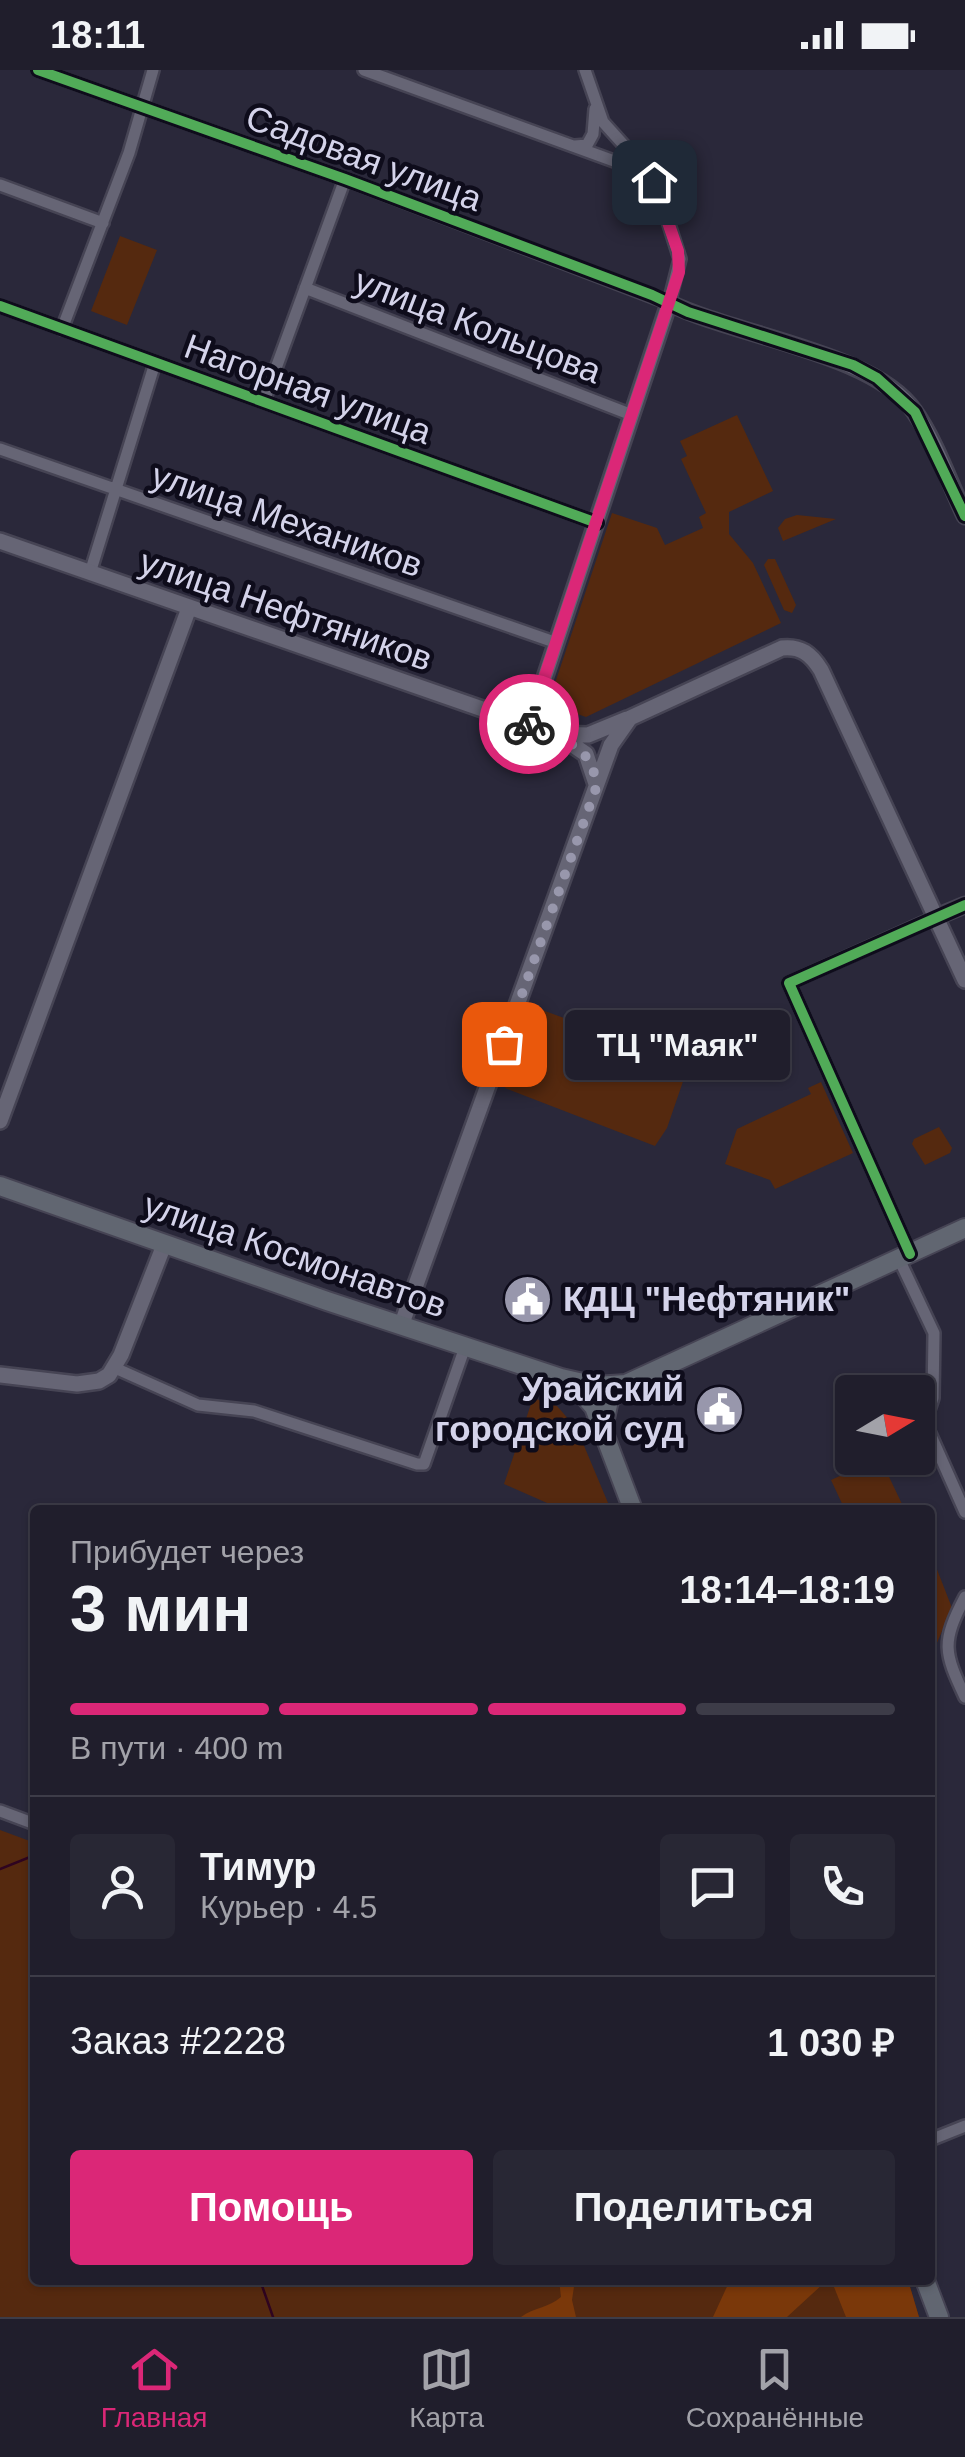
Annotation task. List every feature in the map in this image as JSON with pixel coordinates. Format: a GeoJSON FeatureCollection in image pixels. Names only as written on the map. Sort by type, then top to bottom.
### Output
{"type":"FeatureCollection","features":[{"type":"Feature","properties":{"kind":"main road","name":"улица Нефтяников"},"geometry":{"type":"LineString","coordinates":[[0,541],[554,734],[586,754],[594,770],[596,788]]}},
{"type":"Feature","properties":{"kind":"main road"},"geometry":{"type":"LineString","coordinates":[[0,1121],[189,608]]}},
{"type":"Feature","properties":{"kind":"main road","name":"улица Нефтяников"},"geometry":{"type":"LineString","coordinates":[[554,734],[588,735],[772,651],[801,649],[821,670],[936,918]]}},
{"type":"Feature","properties":{"kind":"main road"},"geometry":{"type":"LineString","coordinates":[[401,1326],[596,788],[616,735],[630,718]]}},
{"type":"Feature","properties":{"kind":"main road"},"geometry":{"type":"LineString","coordinates":[[936,918],[965,980]]}},
{"type":"Feature","properties":{"kind":"main road","name":"улица Космонавтов"},"geometry":{"type":"LineString","coordinates":[[0,1186],[465,1348],[570,1381],[596,1386],[626,1384]]}},
{"type":"Feature","properties":{"kind":"main road"},"geometry":{"type":"LineString","coordinates":[[603,1428],[609,1400],[626,1384],[965,1228]]}},
{"type":"Feature","properties":{"kind":"main road"},"geometry":{"type":"LineString","coordinates":[[0,1375],[87,1384],[104,1378],[115,1368],[164,1245]]}},
{"type":"Feature","properties":{"kind":"main road"},"geometry":{"type":"LineString","coordinates":[[570,1381],[589,1398],[632,1505]]}},
{"type":"Feature","properties":{"kind":"main road"},"geometry":{"type":"LineString","coordinates":[[927,2285],[940,2317]]}},
{"type":"Feature","properties":{"kind":"street","name":"Садовая улица"},"geometry":{"type":"LineString","coordinates":[[38,70],[345,180],[670,304]]}},
{"type":"Feature","properties":{"kind":"street"},"geometry":{"type":"LineString","coordinates":[[62,329],[153,70]]}},
{"type":"Feature","properties":{"kind":"street"},"geometry":{"type":"LineString","coordinates":[[364,70],[649,173]]}},
{"type":"Feature","properties":{"kind":"street"},"geometry":{"type":"LineString","coordinates":[[529,725],[670,304],[680,259],[649,173],[603,122],[585,70]]}},
{"type":"Feature","properties":{"kind":"street"},"geometry":{"type":"LineString","coordinates":[[575,146],[587,145],[592,138],[595,104]]}},
{"type":"Feature","properties":{"kind":"street"},"geometry":{"type":"LineString","coordinates":[[264,401],[345,180]]}},
{"type":"Feature","properties":{"kind":"street"},"geometry":{"type":"LineString","coordinates":[[0,185],[102,223]]}},
{"type":"Feature","properties":{"kind":"street","name":"улица Кольцова"},"geometry":{"type":"LineString","coordinates":[[305,288],[632,415]]}},
{"type":"Feature","properties":{"kind":"street"},"geometry":{"type":"LineString","coordinates":[[670,304],[755,336],[852,365],[887,385],[915,412],[965,516]]}},
{"type":"Feature","properties":{"kind":"street","name":"Нагорная улица"},"geometry":{"type":"LineString","coordinates":[[0,306],[597,523]]}},
{"type":"Feature","properties":{"kind":"street"},"geometry":{"type":"LineString","coordinates":[[90,573],[155,363]]}},
{"type":"Feature","properties":{"kind":"street","name":"улица Механиков"},"geometry":{"type":"LineString","coordinates":[[0,450],[557,642]]}},
{"type":"Feature","properties":{"kind":"street"},"geometry":{"type":"LineString","coordinates":[[965,905],[789,983],[934,1333],[934,1382],[928,1429],[965,1512]]}},
{"type":"Feature","properties":{"kind":"street"},"geometry":{"type":"LineString","coordinates":[[115,1368],[198,1405],[254,1411],[424,1464],[465,1348]]}},
{"type":"Feature","properties":{"kind":"street"},"geometry":{"type":"LineString","coordinates":[[965,1597],[946,1652],[965,1697]]}},
{"type":"Feature","properties":{"kind":"street"},"geometry":{"type":"LineString","coordinates":[[0,1811],[30,1822]]}},
{"type":"Feature","properties":{"kind":"street"},"geometry":{"type":"LineString","coordinates":[[935,2138],[965,2126]]}},
{"type":"Feature","properties":{"kind":"shaded area"},"geometry":{"type":"Polygon","coordinates":[[[120,236],[157,250],[127,325],[91,311],[120,236]]]}},
{"type":"Feature","properties":{"kind":"shaded area"},"geometry":{"type":"Polygon","coordinates":[[[737,415],[773,491],[729,512],[729,534],[753,563],[781,623],[586,717],[548,704],[612,513],[657,528],[665,545],[703,528],[699,517],[706,513],[681,459],[687,456],[680,441],[737,415]]]}},
{"type":"Feature","properties":{"kind":"shaded area"},"geometry":{"type":"Polygon","coordinates":[[[797,515],[836,519],[783,541],[778,528],[785,519],[797,515]]]}},
{"type":"Feature","properties":{"kind":"shaded area"},"geometry":{"type":"Polygon","coordinates":[[[768,559],[775,559],[796,605],[792,613],[784,610],[764,565],[768,559]]]}},
{"type":"Feature","properties":{"kind":"shaded area"},"geometry":{"type":"Polygon","coordinates":[[[534,1007],[689,1064],[667,1128],[655,1146],[505,1088],[534,1007]]]}},
{"type":"Feature","properties":{"kind":"shaded area"},"geometry":{"type":"Polygon","coordinates":[[[821,1082],[853,1153],[775,1189],[770,1180],[725,1164],[737,1129],[811,1094],[808,1088],[821,1082]]]}},
{"type":"Feature","properties":{"kind":"shaded area"},"geometry":{"type":"Polygon","coordinates":[[[939,1127],[952,1148],[950,1153],[925,1165],[912,1144],[914,1139],[939,1127]]]}},
{"type":"Feature","properties":{"kind":"shaded area"},"geometry":{"type":"Polygon","coordinates":[[[533,1398],[557,1406],[577,1429],[609,1505],[552,1505],[504,1484],[533,1398]]]}},
{"type":"Feature","properties":{"kind":"shaded area"},"geometry":{"type":"Polygon","coordinates":[[[842,1475],[888,1475],[902,1504],[900,1505],[843,1505],[831,1480],[842,1475]]]}},
{"type":"Feature","properties":{"kind":"shaded area"},"geometry":{"type":"Polygon","coordinates":[[[935,1564],[952,1608],[935,1647],[935,1564]]]}},
{"type":"Feature","properties":{"kind":"shaded area"},"geometry":{"type":"Polygon","coordinates":[[[0,1830],[30,1841],[30,2285],[909,2285],[919,2317],[0,2317],[0,1830]]]}},
{"type":"Feature","properties":{"kind":"shaded area"},"geometry":{"type":"Polygon","coordinates":[[[560,2285],[574,2285],[572,2300],[576,2317],[521,2317],[552,2303],[561,2297],[560,2285]]]}},
{"type":"Feature","properties":{"kind":"shaded area"},"geometry":{"type":"Polygon","coordinates":[[[728,2285],[822,2285],[787,2317],[713,2317],[728,2285]]]}},
{"type":"Feature","properties":{"kind":"shaded area"},"geometry":{"type":"Polygon","coordinates":[[[833,2285],[909,2285],[919,2317],[846,2317],[833,2285]]]}},
{"type":"Feature","properties":{"kind":"waterway"},"geometry":{"type":"LineString","coordinates":[[0,1869],[30,1857]]}},
{"type":"Feature","properties":{"kind":"waterway"},"geometry":{"type":"LineString","coordinates":[[262,2285],[273,2317]]}},
{"type":"Feature","properties":{"kind":"cycle path"},"geometry":{"type":"LineString","coordinates":[[38,70],[345,179],[688,312],[853,365],[877,378],[915,412],[965,516]]}},
{"type":"Feature","properties":{"kind":"cycle path"},"geometry":{"type":"LineString","coordinates":[[0,306],[597,523]]}},
{"type":"Feature","properties":{"kind":"cycle path"},"geometry":{"type":"LineString","coordinates":[[910,1254],[789,983],[965,905]]}},
{"type":"Feature","properties":{"kind":"way so far"},"geometry":{"type":"LineString","coordinates":[[504,1044],[596,788],[591,762],[578,746],[529,724]]}},
{"type":"Feature","properties":{"kind":"place","name":"ТЦ \"Маяк\""},"geometry":{"type":"Point","coordinates":[504,1044]}},
{"type":"Feature","properties":{"kind":"place","name":"КДЦ \"Нефтяник\""},"geometry":{"type":"Point","coordinates":[528,1299]}},
{"type":"Feature","properties":{"kind":"place","name":"Урайский городской суд"},"geometry":{"type":"Point","coordinates":[719,1409]}},
{"type":"Feature","properties":{"kind":"route"},"geometry":{"type":"LineString","coordinates":[[529,724],[679,272],[678,251],[654,182]]}}]}
